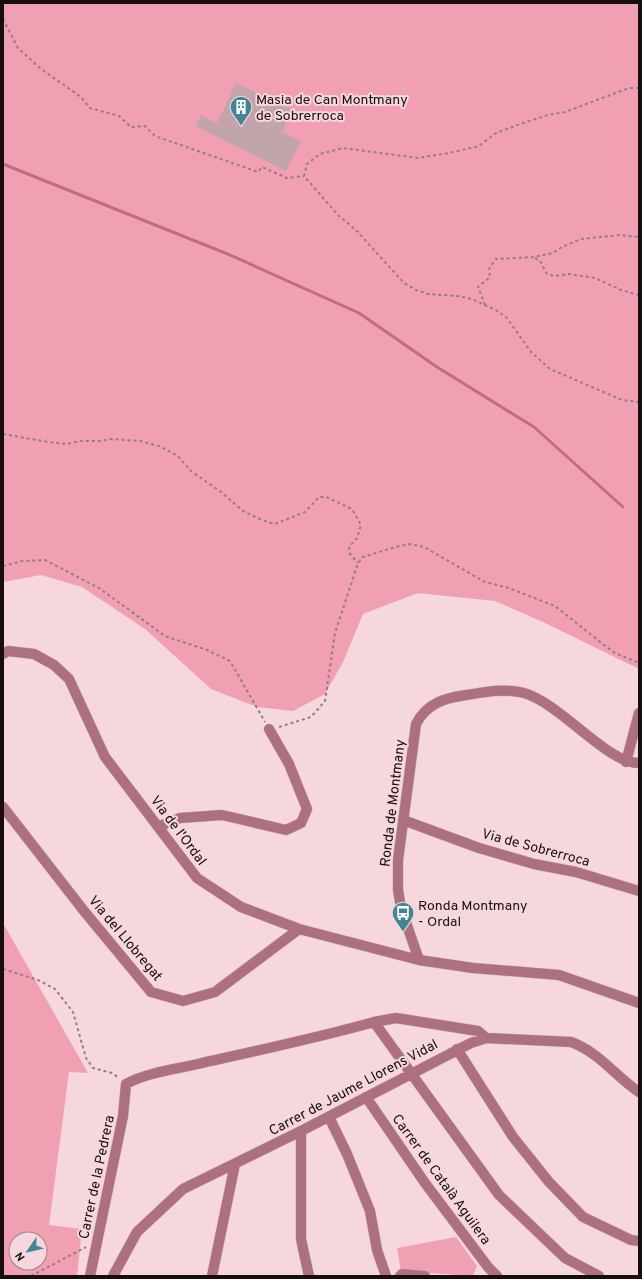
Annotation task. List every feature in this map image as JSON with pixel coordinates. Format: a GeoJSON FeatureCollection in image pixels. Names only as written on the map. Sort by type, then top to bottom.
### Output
{"type":"FeatureCollection","features":[{"type":"Feature","properties":{"kind":"street","name":"Via de l'Ordal"},"geometry":{"type":"LineString","coordinates":[[3,654],[8,652],[34,654],[54,665],[69,678],[105,757],[160,826],[197,878],[241,907],[300,929],[419,960]]}},
{"type":"Feature","properties":{"kind":"street","name":"Ronda de Montmany"},"geometry":{"type":"LineString","coordinates":[[419,960],[401,908],[398,890],[398,860],[416,724],[425,711],[440,700],[449,697],[502,690],[525,693],[558,712],[613,754],[626,762],[639,763]]}},
{"type":"Feature","properties":{"kind":"street"},"geometry":{"type":"LineString","coordinates":[[626,762],[639,712]]}},
{"type":"Feature","properties":{"kind":"street"},"geometry":{"type":"LineString","coordinates":[[160,826],[180,818],[222,815],[286,830],[301,823],[307,809],[289,764],[269,729]]}},
{"type":"Feature","properties":{"kind":"street","name":"Via del Llobregat"},"geometry":{"type":"LineString","coordinates":[[3,806],[84,911],[151,992],[183,1000],[215,992],[300,929]]}},
{"type":"Feature","properties":{"kind":"street","name":"Via de Sobrerroca"},"geometry":{"type":"LineString","coordinates":[[403,820],[479,848],[527,862],[576,872],[639,891]]}},
{"type":"Feature","properties":{"kind":"street"},"geometry":{"type":"LineString","coordinates":[[419,960],[473,968],[559,975],[639,1003]]}},
{"type":"Feature","properties":{"kind":"street"},"geometry":{"type":"LineString","coordinates":[[126,1084],[134,1080],[170,1070],[325,1036],[374,1022],[396,1018],[478,1031],[486,1038]]}},
{"type":"Feature","properties":{"kind":"street"},"geometry":{"type":"LineString","coordinates":[[374,1022],[412,1072],[499,1195],[565,1258],[599,1276]]}},
{"type":"Feature","properties":{"kind":"street","name":"Carrer de Jaume Llorens Vidal"},"geometry":{"type":"LineString","coordinates":[[113,1276],[137,1232],[183,1189],[301,1131],[457,1049],[486,1038],[559,1040],[583,1046],[605,1062],[639,1092]]}},
{"type":"Feature","properties":{"kind":"street"},"geometry":{"type":"LineString","coordinates":[[457,1049],[513,1137],[549,1182],[584,1217],[631,1240],[639,1241]]}},
{"type":"Feature","properties":{"kind":"street","name":"Carrer de la Pedrera"},"geometry":{"type":"LineString","coordinates":[[90,1276],[123,1116],[126,1084]]}},
{"type":"Feature","properties":{"kind":"street","name":"Carrer de Català Aguilera"},"geometry":{"type":"LineString","coordinates":[[366,1097],[425,1183],[488,1267],[497,1276]]}},
{"type":"Feature","properties":{"kind":"street"},"geometry":{"type":"LineString","coordinates":[[329,1116],[347,1154],[370,1211],[376,1250],[386,1276]]}},
{"type":"Feature","properties":{"kind":"street"},"geometry":{"type":"LineString","coordinates":[[301,1131],[301,1239],[309,1276]]}},
{"type":"Feature","properties":{"kind":"street"},"geometry":{"type":"LineString","coordinates":[[212,1276],[234,1164]]}},
{"type":"Feature","properties":{"kind":"street"},"geometry":{"type":"LineString","coordinates":[[400,1276],[402,1274],[425,1276]]}},
{"type":"Feature","properties":{"kind":"path"},"geometry":{"type":"LineString","coordinates":[[3,19],[18,48],[41,69],[81,98],[90,108],[118,116],[131,127],[145,126],[155,136],[258,172],[262,168],[287,178],[304,176]]}},
{"type":"Feature","properties":{"kind":"path"},"geometry":{"type":"LineString","coordinates":[[304,176],[307,164],[320,154],[343,148],[418,158],[449,153],[479,146],[496,133],[520,124],[548,115],[565,112],[629,88],[639,88]]}},
{"type":"Feature","properties":{"kind":"path"},"geometry":{"type":"LineString","coordinates":[[304,176],[338,215],[357,231],[404,282],[416,290],[428,294],[458,296],[472,299],[485,305],[507,318],[531,352],[550,369],[622,400],[639,402]]}},
{"type":"Feature","properties":{"kind":"path"},"geometry":{"type":"LineString","coordinates":[[485,305],[478,287],[490,277],[489,269],[496,259],[534,257],[552,254],[562,246],[581,239],[620,235],[639,237]]}},
{"type":"Feature","properties":{"kind":"path"},"geometry":{"type":"LineString","coordinates":[[534,257],[540,261],[547,274],[554,276],[569,274],[595,278],[621,290],[639,295]]}},
{"type":"Feature","properties":{"kind":"path"},"geometry":{"type":"LineString","coordinates":[[3,434],[68,444],[79,441],[102,441],[110,438],[140,441],[159,446],[178,456],[191,471],[221,492],[243,511],[275,524],[305,512],[319,498],[326,497],[352,509],[361,525],[357,538],[349,546],[350,554],[358,563]]}},
{"type":"Feature","properties":{"kind":"path"},"geometry":{"type":"LineString","coordinates":[[3,566],[22,561],[45,560],[99,588],[166,636],[207,650],[230,662],[269,729],[311,716],[325,701],[335,632],[358,563],[363,557],[410,544],[424,547],[485,582],[509,588],[555,606],[604,645],[639,663]]}},
{"type":"Feature","properties":{"kind":"path"},"geometry":{"type":"LineString","coordinates":[[3,969],[38,980],[55,989],[73,1012],[86,1058],[93,1068],[112,1073],[126,1084]]}},
{"type":"Feature","properties":{"kind":"path"},"geometry":{"type":"LineString","coordinates":[[31,1276],[96,1242]]}},
{"type":"Feature","properties":{"kind":"shaded area"},"geometry":{"type":"Polygon","coordinates":[[[3,3],[639,3],[639,669],[543,622],[495,601],[418,593],[363,614],[343,662],[325,694],[293,711],[257,707],[211,689],[145,629],[82,587],[41,575],[3,582],[3,3]]]}},
{"type":"Feature","properties":{"kind":"shaded area"},"geometry":{"type":"Polygon","coordinates":[[[3,923],[88,1073],[69,1072],[49,1225],[82,1229],[77,1276],[3,1276],[3,923]]]}},
{"type":"Feature","properties":{"kind":"shaded area"},"geometry":{"type":"Polygon","coordinates":[[[456,1237],[477,1266],[473,1276],[401,1271],[397,1248],[456,1237]]]}},
{"type":"Feature","properties":{"kind":"building","name":"Masia de Can Montmany de Sobrerroca"},"geometry":{"type":"Polygon","coordinates":[[[236,83],[292,110],[282,132],[301,141],[286,171],[195,126],[201,115],[217,123],[236,83]]]}},
{"type":"Feature","properties":{"kind":"waterway"},"geometry":{"type":"LineString","coordinates":[[3,164],[230,255],[359,313],[437,367],[534,427],[623,507]]}},
{"type":"Feature","properties":{"kind":"place","name":"Masia de Can Montmany de Sobrerroca"},"geometry":{"type":"Point","coordinates":[241,126]}},
{"type":"Feature","properties":{"kind":"place","name":"Ronda Montmany - Ordal"},"geometry":{"type":"Point","coordinates":[403,932]}}]}
